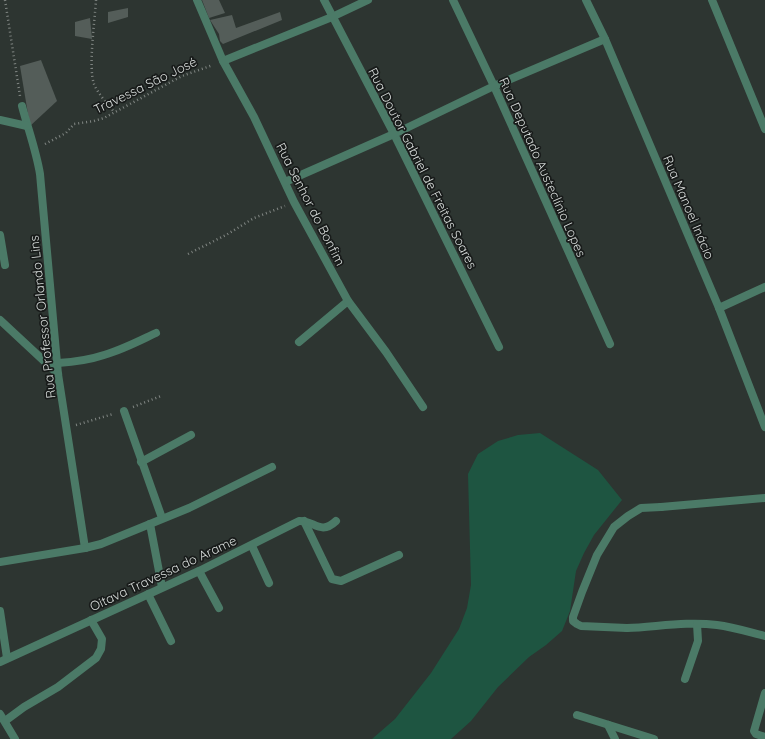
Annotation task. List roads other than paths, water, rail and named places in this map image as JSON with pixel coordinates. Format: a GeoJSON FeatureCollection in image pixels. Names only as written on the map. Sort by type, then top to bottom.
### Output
{"type":"FeatureCollection","features":[{"type":"Feature","properties":{"kind":"street","name":"Rua Senhor do Bonfim"},"geometry":{"type":"LineString","coordinates":[[197,0],[223,61],[254,117],[294,202],[348,301],[386,352],[423,407]]}},
{"type":"Feature","properties":{"kind":"street","name":"Rua Doutor Gabriel de Freitas Soares"},"geometry":{"type":"LineString","coordinates":[[324,0],[394,134],[499,347]]}},
{"type":"Feature","properties":{"kind":"street"},"geometry":{"type":"LineString","coordinates":[[223,61],[332,17],[368,0]]}},
{"type":"Feature","properties":{"kind":"street","name":"Rua Deputado Austeclínio Lopes"},"geometry":{"type":"LineString","coordinates":[[453,0],[494,86],[610,344]]}},
{"type":"Feature","properties":{"kind":"street","name":"Rua Manoel Inácio"},"geometry":{"type":"LineString","coordinates":[[586,0],[605,39],[719,308],[765,427]]}},
{"type":"Feature","properties":{"kind":"street"},"geometry":{"type":"LineString","coordinates":[[712,0],[765,129]]}},
{"type":"Feature","properties":{"kind":"street"},"geometry":{"type":"LineString","coordinates":[[285,182],[394,134],[494,86],[605,39]]}},
{"type":"Feature","properties":{"kind":"street","name":"Rua Professor Orlando Lins"},"geometry":{"type":"LineString","coordinates":[[22,106],[35,148],[42,186],[58,374],[85,548]]}},
{"type":"Feature","properties":{"kind":"street"},"geometry":{"type":"LineString","coordinates":[[0,120],[27,126]]}},
{"type":"Feature","properties":{"kind":"street"},"geometry":{"type":"LineString","coordinates":[[0,235],[5,265]]}},
{"type":"Feature","properties":{"kind":"street"},"geometry":{"type":"LineString","coordinates":[[719,308],[765,287]]}},
{"type":"Feature","properties":{"kind":"street"},"geometry":{"type":"LineString","coordinates":[[299,342],[348,301]]}},
{"type":"Feature","properties":{"kind":"street"},"geometry":{"type":"LineString","coordinates":[[0,320],[58,374]]}},
{"type":"Feature","properties":{"kind":"street"},"geometry":{"type":"LineString","coordinates":[[58,363],[84,360],[105,355],[134,344],[156,333]]}},
{"type":"Feature","properties":{"kind":"street"},"geometry":{"type":"LineString","coordinates":[[124,411],[162,518]]}},
{"type":"Feature","properties":{"kind":"street"},"geometry":{"type":"LineString","coordinates":[[141,462],[191,435]]}},
{"type":"Feature","properties":{"kind":"street"},"geometry":{"type":"LineString","coordinates":[[0,562],[101,544],[189,508],[272,467]]}},
{"type":"Feature","properties":{"kind":"street"},"geometry":{"type":"LineString","coordinates":[[765,498],[641,508],[628,516],[614,527],[597,555],[573,617],[573,621],[581,626],[627,628],[651,627],[669,624],[716,625],[765,636]]}},
{"type":"Feature","properties":{"kind":"street"},"geometry":{"type":"LineString","coordinates":[[304,521],[316,527],[320,527],[331,525],[336,520]]}},
{"type":"Feature","properties":{"kind":"street","name":"Oitava Travessa do Arame"},"geometry":{"type":"LineString","coordinates":[[4,660],[199,571],[252,546],[299,521],[304,521]]}},
{"type":"Feature","properties":{"kind":"street"},"geometry":{"type":"LineString","coordinates":[[304,521],[332,579],[341,581],[399,555]]}},
{"type":"Feature","properties":{"kind":"street"},"geometry":{"type":"LineString","coordinates":[[150,524],[162,587]]}},
{"type":"Feature","properties":{"kind":"street"},"geometry":{"type":"LineString","coordinates":[[252,546],[269,583]]}},
{"type":"Feature","properties":{"kind":"street"},"geometry":{"type":"LineString","coordinates":[[199,571],[219,608]]}},
{"type":"Feature","properties":{"kind":"street"},"geometry":{"type":"LineString","coordinates":[[148,594],[171,641]]}},
{"type":"Feature","properties":{"kind":"street"},"geometry":{"type":"LineString","coordinates":[[0,611],[4,660]]}},
{"type":"Feature","properties":{"kind":"street"},"geometry":{"type":"LineString","coordinates":[[4,721],[58,687],[96,658],[101,649],[102,639],[91,620]]}},
{"type":"Feature","properties":{"kind":"street"},"geometry":{"type":"LineString","coordinates":[[685,679],[698,641],[697,624]]}},
{"type":"Feature","properties":{"kind":"street"},"geometry":{"type":"LineString","coordinates":[[765,693],[754,731],[756,734],[765,737]]}},
{"type":"Feature","properties":{"kind":"street"},"geometry":{"type":"LineString","coordinates":[[0,714],[15,739]]}},
{"type":"Feature","properties":{"kind":"street"},"geometry":{"type":"LineString","coordinates":[[577,715],[654,739]]}},
{"type":"Feature","properties":{"kind":"street"},"geometry":{"type":"LineString","coordinates":[[608,725],[615,739]]}}]}
